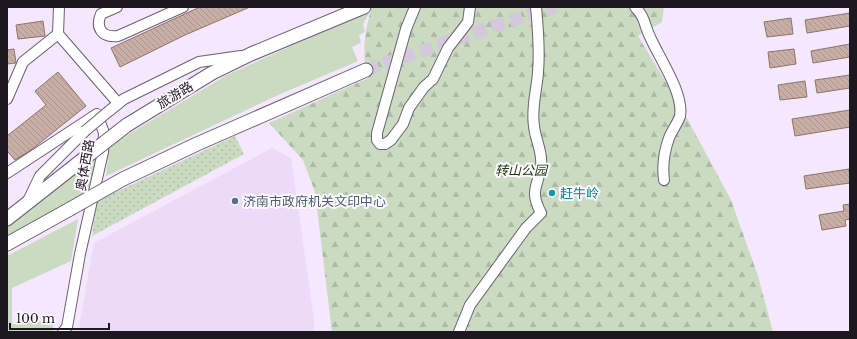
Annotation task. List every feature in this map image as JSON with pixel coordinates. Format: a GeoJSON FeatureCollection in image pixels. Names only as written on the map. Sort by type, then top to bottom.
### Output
{"type":"FeatureCollection","features":[{"type":"Feature","properties":{"kind":"main road","name":"旅游路"},"geometry":{"type":"LineString","coordinates":[[7,219],[127,125],[212,73],[251,54],[364,7]]}},
{"type":"Feature","properties":{"kind":"main road"},"geometry":{"type":"LineString","coordinates":[[7,244],[123,179],[197,144],[366,70]]}},
{"type":"Feature","properties":{"kind":"street"},"geometry":{"type":"LineString","coordinates":[[59,7],[58,34],[118,104]]}},
{"type":"Feature","properties":{"kind":"street"},"geometry":{"type":"LineString","coordinates":[[117,7],[101,14],[98,22],[99,29],[102,34],[110,37],[118,36],[183,7]]}},
{"type":"Feature","properties":{"kind":"street"},"geometry":{"type":"LineString","coordinates":[[415,7],[406,29],[377,133],[377,140],[380,144],[385,144],[391,140],[403,124],[409,108],[424,87],[433,79],[448,48],[468,22],[470,7]]}},
{"type":"Feature","properties":{"kind":"street"},"geometry":{"type":"LineString","coordinates":[[459,332],[470,305],[526,228],[541,213],[536,202],[535,186],[541,165],[534,127],[533,98],[538,73],[539,37],[536,7]]}},
{"type":"Feature","properties":{"kind":"street"},"geometry":{"type":"LineString","coordinates":[[635,7],[643,14],[650,38],[675,86],[680,106],[680,116],[669,138],[662,165],[664,180]]}},
{"type":"Feature","properties":{"kind":"street"},"geometry":{"type":"LineString","coordinates":[[7,99],[23,62],[58,34]]}},
{"type":"Feature","properties":{"kind":"street"},"geometry":{"type":"LineString","coordinates":[[28,203],[40,176],[85,131],[124,99],[199,62],[251,54]]}},
{"type":"Feature","properties":{"kind":"street","name":"奥体西路"},"geometry":{"type":"LineString","coordinates":[[7,173],[97,114],[104,133],[103,152],[80,254],[66,330]]}},
{"type":"Feature","properties":{"kind":"shaded area","name":"济南市政府机关文印中心"},"geometry":{"type":"Polygon","coordinates":[[[272,148],[291,158],[314,320],[314,332],[78,332],[94,243],[272,148]]]}},
{"type":"Feature","properties":{"kind":"green space","name":"转山公园"},"geometry":{"type":"Polygon","coordinates":[[[372,7],[664,7],[662,22],[638,36],[682,109],[731,200],[758,276],[773,332],[332,332],[315,192],[303,160],[269,123],[368,78],[364,51],[367,24],[372,7]]]}},
{"type":"Feature","properties":{"kind":"green space"},"geometry":{"type":"Polygon","coordinates":[[[371,10],[363,24],[365,32],[359,35],[361,43],[352,47],[358,61],[276,96],[106,176],[109,146],[227,75],[371,10]]]}},
{"type":"Feature","properties":{"kind":"green space"},"geometry":{"type":"Polygon","coordinates":[[[235,136],[244,154],[92,236],[97,201],[235,136]]]}},
{"type":"Feature","properties":{"kind":"green space"},"geometry":{"type":"Polygon","coordinates":[[[98,156],[91,190],[7,238],[7,226],[98,156]]]}},
{"type":"Feature","properties":{"kind":"green space"},"geometry":{"type":"Polygon","coordinates":[[[78,219],[71,261],[12,288],[12,324],[53,321],[53,332],[7,332],[7,256],[78,219]]]}},
{"type":"Feature","properties":{"kind":"building"},"geometry":{"type":"Polygon","coordinates":[[[200,7],[250,7],[185,35],[120,67],[111,48],[200,7]]]}},
{"type":"Feature","properties":{"kind":"building"},"geometry":{"type":"Polygon","coordinates":[[[850,13],[850,26],[807,33],[805,20],[850,13]]]}},
{"type":"Feature","properties":{"kind":"building"},"geometry":{"type":"Polygon","coordinates":[[[791,18],[793,34],[767,37],[764,22],[791,18]]]}},
{"type":"Feature","properties":{"kind":"building"},"geometry":{"type":"Polygon","coordinates":[[[43,21],[45,36],[18,39],[16,25],[43,21]]]}},
{"type":"Feature","properties":{"kind":"building"},"geometry":{"type":"Polygon","coordinates":[[[850,44],[850,57],[813,63],[811,51],[850,44]]]}},
{"type":"Feature","properties":{"kind":"building"},"geometry":{"type":"Polygon","coordinates":[[[14,49],[16,63],[7,64],[7,50],[14,49]]]}},
{"type":"Feature","properties":{"kind":"building"},"geometry":{"type":"Polygon","coordinates":[[[794,49],[796,64],[770,68],[768,52],[794,49]]]}},
{"type":"Feature","properties":{"kind":"building"},"geometry":{"type":"Polygon","coordinates":[[[58,72],[86,106],[31,150],[15,160],[7,151],[7,136],[46,105],[35,91],[58,72]]]}},
{"type":"Feature","properties":{"kind":"building"},"geometry":{"type":"Polygon","coordinates":[[[850,75],[850,88],[817,93],[815,80],[850,75]]]}},
{"type":"Feature","properties":{"kind":"building"},"geometry":{"type":"Polygon","coordinates":[[[805,81],[807,97],[780,100],[778,85],[805,81]]]}},
{"type":"Feature","properties":{"kind":"building"},"geometry":{"type":"Polygon","coordinates":[[[850,110],[850,127],[795,136],[792,119],[850,110]]]}},
{"type":"Feature","properties":{"kind":"building"},"geometry":{"type":"Polygon","coordinates":[[[849,169],[850,183],[806,189],[804,176],[849,169]]]}},
{"type":"Feature","properties":{"kind":"building"},"geometry":{"type":"Polygon","coordinates":[[[850,204],[850,219],[845,220],[846,226],[822,230],[819,215],[844,211],[843,205],[850,204]]]}},
{"type":"Feature","properties":{"kind":"tunnel"},"geometry":{"type":"LineString","coordinates":[[366,70],[509,21],[556,7]]}},
{"type":"Feature","properties":{"kind":"place","name":"赶牛岭"},"geometry":{"type":"Point","coordinates":[552,193]}},
{"type":"Feature","properties":{"kind":"place","name":"济南市政府机关文印中心"},"geometry":{"type":"Point","coordinates":[235,201]}}]}
